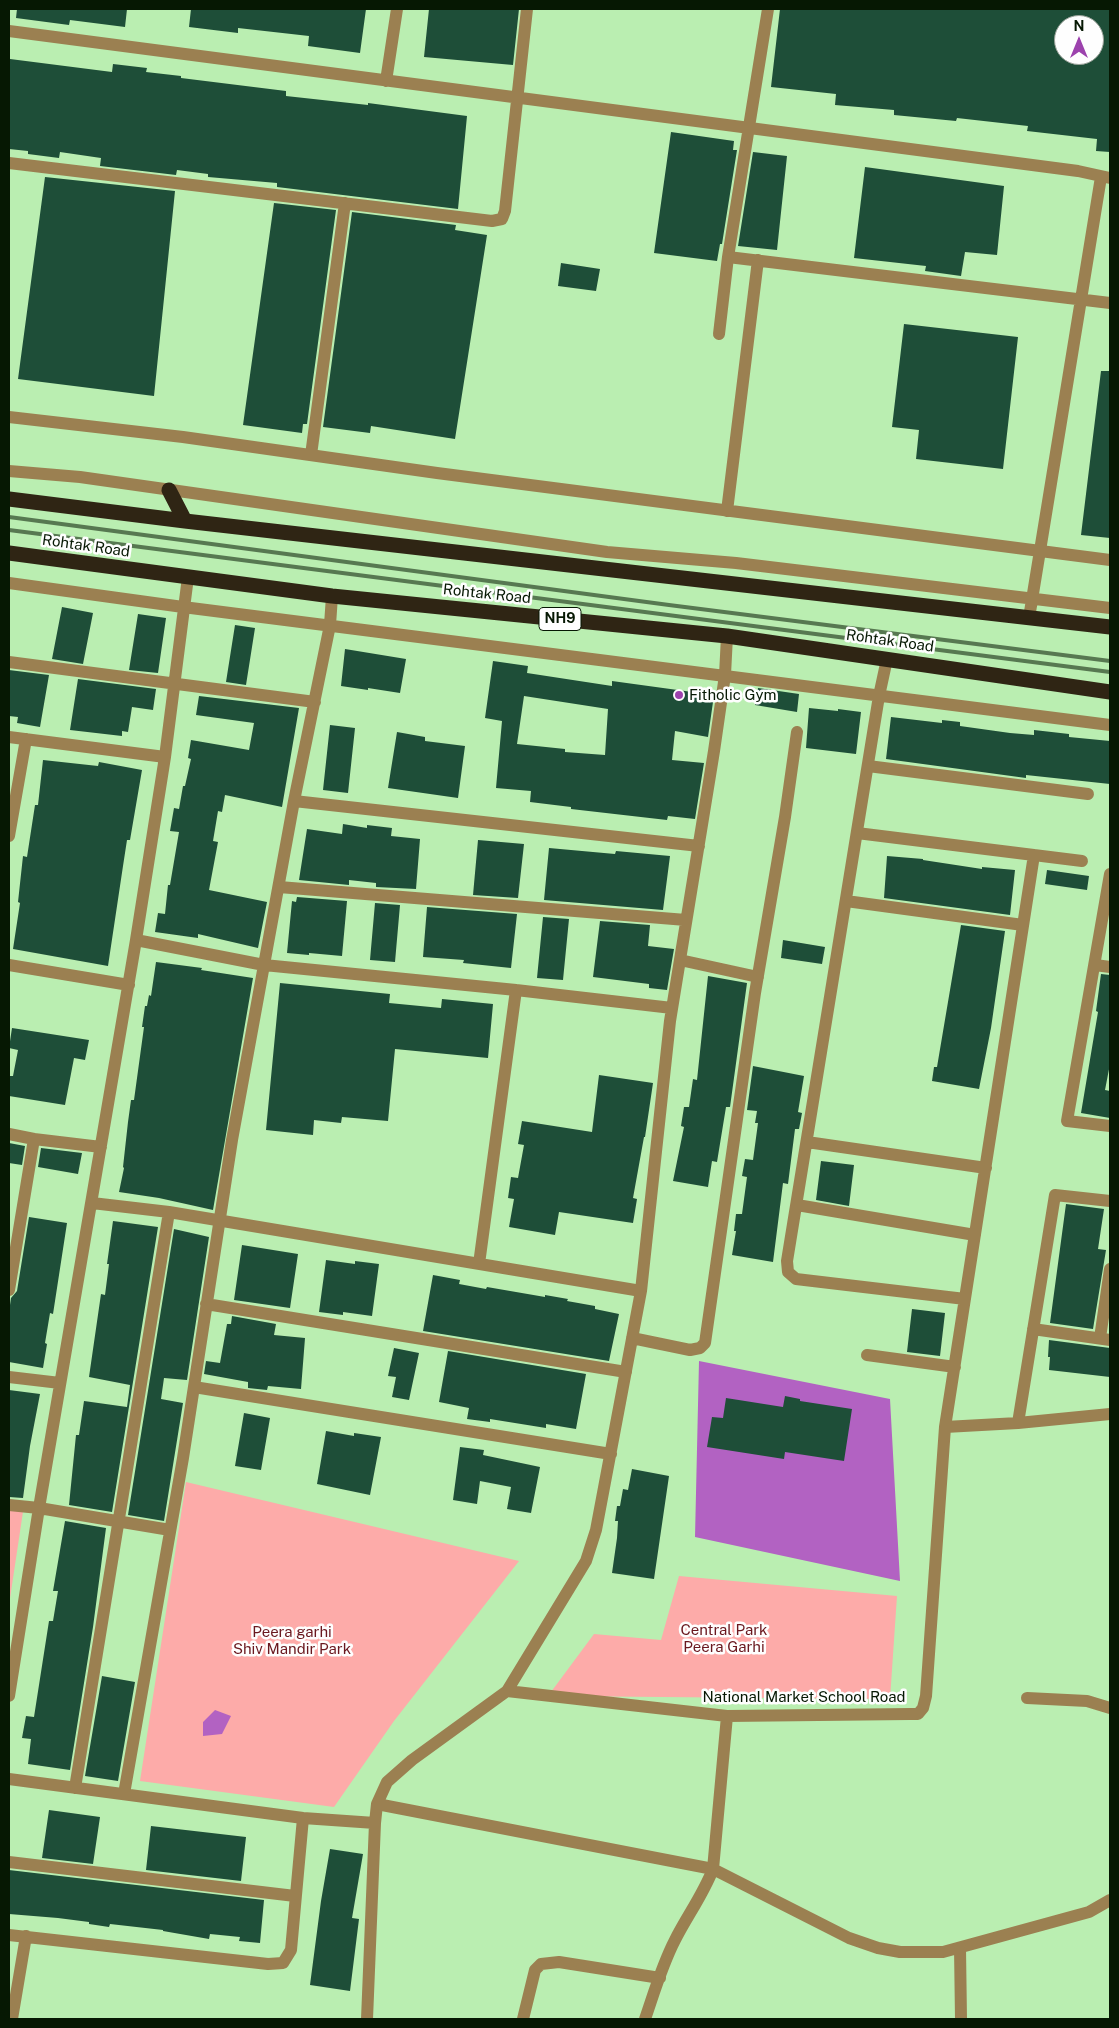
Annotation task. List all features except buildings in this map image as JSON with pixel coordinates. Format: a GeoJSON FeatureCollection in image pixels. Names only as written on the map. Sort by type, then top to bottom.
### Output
{"type":"FeatureCollection","features":[{"type":"Feature","properties":{"kind":"highway"},"geometry":{"type":"LineString","coordinates":[[169,490],[185,521]]}},
{"type":"Feature","properties":{"kind":"highway"},"geometry":{"type":"LineString","coordinates":[[9,499],[185,521],[1110,627]]}},
{"type":"Feature","properties":{"kind":"highway","name":"Rohtak Road"},"geometry":{"type":"LineString","coordinates":[[9,553],[332,596],[727,636],[1110,692]]}},
{"type":"Feature","properties":{"kind":"street"},"geometry":{"type":"LineString","coordinates":[[386,81],[397,9]]}},
{"type":"Feature","properties":{"kind":"street"},"geometry":{"type":"LineString","coordinates":[[9,163],[492,221],[502,219],[505,211],[519,98],[527,9]]}},
{"type":"Feature","properties":{"kind":"street"},"geometry":{"type":"LineString","coordinates":[[719,334],[728,257],[768,9]]}},
{"type":"Feature","properties":{"kind":"street"},"geometry":{"type":"LineString","coordinates":[[9,31],[748,127],[1078,171],[1106,177],[1080,299],[1029,618]]}},
{"type":"Feature","properties":{"kind":"street"},"geometry":{"type":"LineString","coordinates":[[311,455],[345,203]]}},
{"type":"Feature","properties":{"kind":"street"},"geometry":{"type":"LineString","coordinates":[[728,257],[1110,303]]}},
{"type":"Feature","properties":{"kind":"street"},"geometry":{"type":"LineString","coordinates":[[727,511],[758,260]]}},
{"type":"Feature","properties":{"kind":"street"},"geometry":{"type":"LineString","coordinates":[[9,417],[184,436],[727,511],[1110,560]]}},
{"type":"Feature","properties":{"kind":"street"},"geometry":{"type":"LineString","coordinates":[[9,470],[80,477],[607,552],[736,563],[1110,608]]}},
{"type":"Feature","properties":{"kind":"street"},"geometry":{"type":"LineString","coordinates":[[9,1696],[60,1383],[129,985],[165,757],[188,577]]}},
{"type":"Feature","properties":{"kind":"street"},"geometry":{"type":"LineString","coordinates":[[9,583],[183,607],[1110,725]]}},
{"type":"Feature","properties":{"kind":"street"},"geometry":{"type":"LineString","coordinates":[[124,1794],[194,1387],[232,1140],[294,801],[330,625],[332,596]]}},
{"type":"Feature","properties":{"kind":"street"},"geometry":{"type":"LineString","coordinates":[[367,2019],[375,1823],[377,1804],[387,1782],[412,1760],[507,1691],[586,1561],[596,1530],[641,1291],[672,1008],[725,675],[727,636]]}},
{"type":"Feature","properties":{"kind":"street"},"geometry":{"type":"LineString","coordinates":[[887,658],[879,696],[787,1262],[788,1272],[796,1279],[965,1299]]}},
{"type":"Feature","properties":{"kind":"street"},"geometry":{"type":"LineString","coordinates":[[9,662],[314,702]]}},
{"type":"Feature","properties":{"kind":"street"},"geometry":{"type":"LineString","coordinates":[[632,1338],[690,1350],[700,1348],[705,1344],[758,977],[785,817],[797,732]]}},
{"type":"Feature","properties":{"kind":"street"},"geometry":{"type":"LineString","coordinates":[[9,737],[165,757]]}},
{"type":"Feature","properties":{"kind":"street"},"geometry":{"type":"LineString","coordinates":[[9,836],[26,739]]}},
{"type":"Feature","properties":{"kind":"street"},"geometry":{"type":"LineString","coordinates":[[868,766],[1088,794]]}},
{"type":"Feature","properties":{"kind":"street"},"geometry":{"type":"LineString","coordinates":[[294,801],[698,846]]}},
{"type":"Feature","properties":{"kind":"street"},"geometry":{"type":"LineString","coordinates":[[857,833],[1082,861]]}},
{"type":"Feature","properties":{"kind":"street","name":"National Market School Road"},"geometry":{"type":"LineString","coordinates":[[507,1691],[727,1716],[918,1714],[923,1708],[926,1696],[945,1427],[1034,856]]}},
{"type":"Feature","properties":{"kind":"street"},"geometry":{"type":"LineString","coordinates":[[1110,874],[1067,1121],[1110,1126]]}},
{"type":"Feature","properties":{"kind":"street"},"geometry":{"type":"LineString","coordinates":[[279,887],[686,920]]}},
{"type":"Feature","properties":{"kind":"street"},"geometry":{"type":"LineString","coordinates":[[846,901],[1023,925]]}},
{"type":"Feature","properties":{"kind":"street"},"geometry":{"type":"LineString","coordinates":[[136,940],[264,965],[516,990],[672,1008]]}},
{"type":"Feature","properties":{"kind":"street"},"geometry":{"type":"LineString","coordinates":[[680,960],[758,977]]}},
{"type":"Feature","properties":{"kind":"street"},"geometry":{"type":"LineString","coordinates":[[9,965],[129,985]]}},
{"type":"Feature","properties":{"kind":"street"},"geometry":{"type":"LineString","coordinates":[[1095,965],[1110,967]]}},
{"type":"Feature","properties":{"kind":"street"},"geometry":{"type":"LineString","coordinates":[[479,1264],[516,990]]}},
{"type":"Feature","properties":{"kind":"street"},"geometry":{"type":"LineString","coordinates":[[9,1134],[101,1146]]}},
{"type":"Feature","properties":{"kind":"street"},"geometry":{"type":"LineString","coordinates":[[9,1290],[34,1138]]}},
{"type":"Feature","properties":{"kind":"street"},"geometry":{"type":"LineString","coordinates":[[807,1142],[986,1168]]}},
{"type":"Feature","properties":{"kind":"street"},"geometry":{"type":"LineString","coordinates":[[1018,1423],[1055,1195],[1110,1201]]}},
{"type":"Feature","properties":{"kind":"street"},"geometry":{"type":"LineString","coordinates":[[92,1203],[219,1220],[641,1291]]}},
{"type":"Feature","properties":{"kind":"street"},"geometry":{"type":"LineString","coordinates":[[797,1205],[975,1235]]}},
{"type":"Feature","properties":{"kind":"street"},"geometry":{"type":"LineString","coordinates":[[75,1788],[169,1212]]}},
{"type":"Feature","properties":{"kind":"street"},"geometry":{"type":"LineString","coordinates":[[1033,1329],[1105,1339],[1110,1269]]}},
{"type":"Feature","properties":{"kind":"street"},"geometry":{"type":"LineString","coordinates":[[206,1304],[626,1372]]}},
{"type":"Feature","properties":{"kind":"street"},"geometry":{"type":"LineString","coordinates":[[866,1355],[955,1367]]}},
{"type":"Feature","properties":{"kind":"street"},"geometry":{"type":"LineString","coordinates":[[9,1377],[60,1383]]}},
{"type":"Feature","properties":{"kind":"street"},"geometry":{"type":"LineString","coordinates":[[194,1387],[611,1454]]}},
{"type":"Feature","properties":{"kind":"street"},"geometry":{"type":"LineString","coordinates":[[945,1427],[1018,1423],[1110,1414]]}},
{"type":"Feature","properties":{"kind":"street"},"geometry":{"type":"LineString","coordinates":[[9,1505],[39,1508],[170,1530]]}},
{"type":"Feature","properties":{"kind":"street"},"geometry":{"type":"LineString","coordinates":[[1028,1698],[1087,1701],[1110,1708]]}},
{"type":"Feature","properties":{"kind":"street"},"geometry":{"type":"LineString","coordinates":[[645,2019],[674,1942],[706,1888],[713,1870],[727,1716]]}},
{"type":"Feature","properties":{"kind":"street"},"geometry":{"type":"LineString","coordinates":[[9,1779],[303,1818],[375,1823]]}},
{"type":"Feature","properties":{"kind":"street"},"geometry":{"type":"LineString","coordinates":[[377,1804],[713,1870],[849,1938],[878,1948],[921,1953],[944,1952],[1089,1912],[1110,1900]]}},
{"type":"Feature","properties":{"kind":"street"},"geometry":{"type":"LineString","coordinates":[[9,1935],[268,1964],[283,1963],[291,1950],[303,1818]]}},
{"type":"Feature","properties":{"kind":"street"},"geometry":{"type":"LineString","coordinates":[[9,1862],[295,1896]]}},
{"type":"Feature","properties":{"kind":"street"},"geometry":{"type":"LineString","coordinates":[[11,2012],[26,1936]]}},
{"type":"Feature","properties":{"kind":"street"},"geometry":{"type":"LineString","coordinates":[[960,1948],[961,2019]]}},
{"type":"Feature","properties":{"kind":"street"},"geometry":{"type":"LineString","coordinates":[[523,2019],[535,1970],[541,1964],[559,1962],[660,1978]]}},
{"type":"Feature","properties":{"kind":"green space","name":"Peera garhi Shiv Mandir Park"},"geometry":{"type":"Polygon","coordinates":[[[186,1482],[519,1561],[394,1721],[334,1807],[140,1781],[186,1482]]]}},
{"type":"Feature","properties":{"kind":"green space"},"geometry":{"type":"Polygon","coordinates":[[[9,1503],[24,1505],[9,1605],[9,1503]]]}},
{"type":"Feature","properties":{"kind":"green space","name":"Central Park Peera Garhi"},"geometry":{"type":"Polygon","coordinates":[[[679,1576],[897,1596],[890,1699],[548,1696],[594,1634],[661,1640],[679,1576]]]}},
{"type":"Feature","properties":{"kind":"shaded area"},"geometry":{"type":"Polygon","coordinates":[[[699,1361],[890,1399],[900,1581],[695,1537],[699,1361]]]}},
{"type":"Feature","properties":{"kind":"shaded area"},"geometry":{"type":"Polygon","coordinates":[[[215,1710],[231,1716],[222,1734],[203,1736],[203,1722],[215,1710]]]}},
{"type":"Feature","properties":{"kind":"railway"},"geometry":{"type":"LineString","coordinates":[[9,517],[669,605],[1110,661]]}},
{"type":"Feature","properties":{"kind":"railway"},"geometry":{"type":"LineString","coordinates":[[9,530],[1110,672]]}},
{"type":"Feature","properties":{"kind":"place","name":"Fitholic Gym"},"geometry":{"type":"Point","coordinates":[679,695]}}]}
